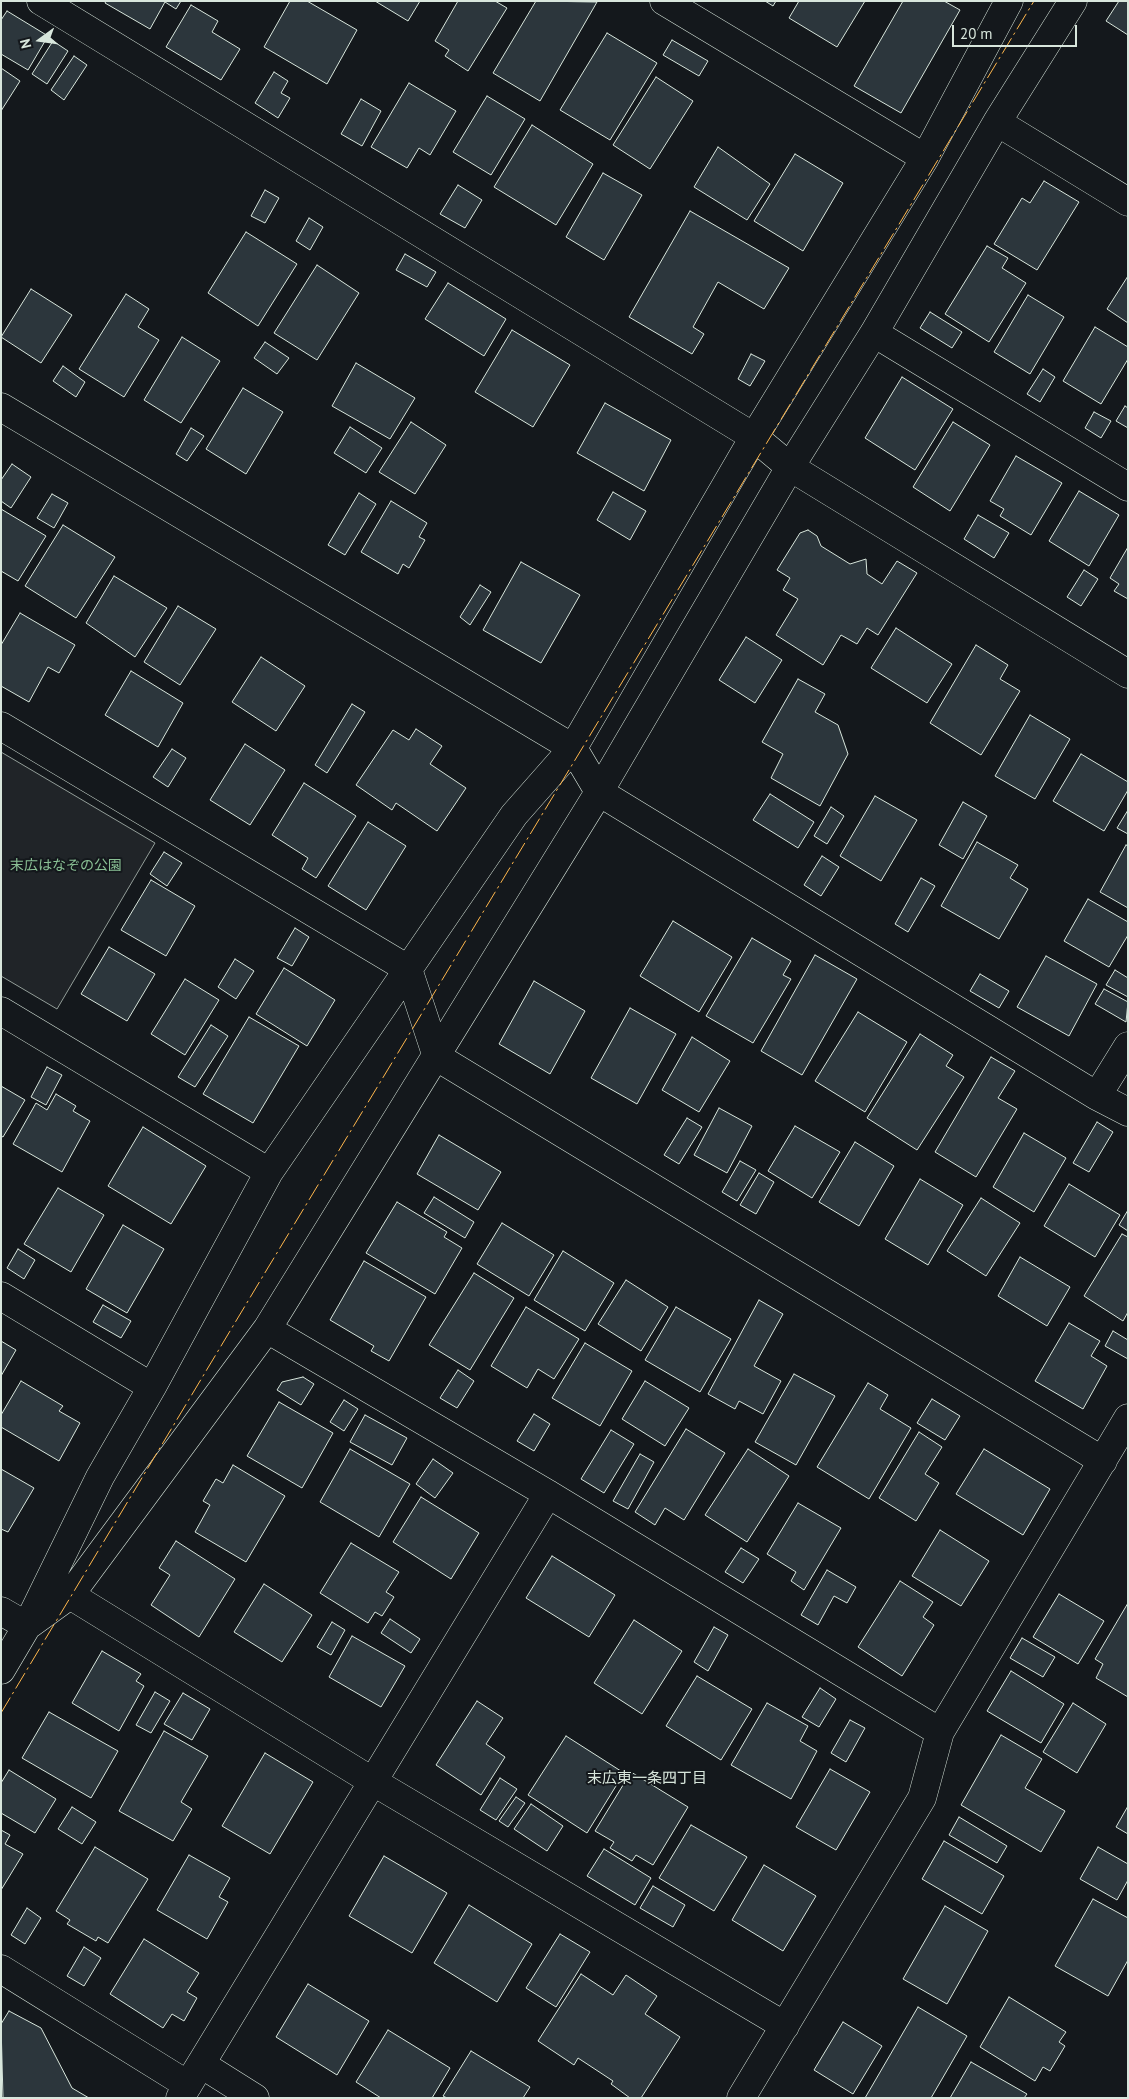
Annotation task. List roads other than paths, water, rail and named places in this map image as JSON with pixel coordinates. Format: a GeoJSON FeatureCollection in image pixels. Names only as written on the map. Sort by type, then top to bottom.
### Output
{"type":"FeatureCollection","features":[{"type":"Feature","properties":{"kind":"street"},"geometry":{"type":"LineString","coordinates":[[41,1],[754,437],[790,467],[1128,674]]}},
{"type":"Feature","properties":{"kind":"street"},"geometry":{"type":"LineString","coordinates":[[664,1],[925,158]]}},
{"type":"Feature","properties":{"kind":"street"},"geometry":{"type":"LineString","coordinates":[[1,1670],[27,1626],[100,1477],[152,1387],[269,1172],[514,814],[573,748],[754,437],[925,158],[1010,1]]}},
{"type":"Feature","properties":{"kind":"street"},"geometry":{"type":"LineString","coordinates":[[27,1626],[70,1595],[267,1329],[437,1057],[599,792],[790,467],[874,333],[997,122],[1073,1]]}},
{"type":"Feature","properties":{"kind":"street"},"geometry":{"type":"LineString","coordinates":[[997,122],[1128,202]]}},
{"type":"Feature","properties":{"kind":"street"},"geometry":{"type":"LineString","coordinates":[[874,333],[1128,487]]}},
{"type":"Feature","properties":{"kind":"street"},"geometry":{"type":"LineString","coordinates":[[1,407],[573,748],[599,792],[1097,1096],[1128,1112]]}},
{"type":"Feature","properties":{"kind":"street"},"geometry":{"type":"LineString","coordinates":[[1,726],[408,969],[437,1057],[1103,1461]]}},
{"type":"Feature","properties":{"kind":"street"},"geometry":{"type":"LineString","coordinates":[[1,1011],[269,1172]]}},
{"type":"Feature","properties":{"kind":"street"},"geometry":{"type":"LineString","coordinates":[[1097,1096],[1128,1046]]}},
{"type":"Feature","properties":{"kind":"street"},"geometry":{"type":"LineString","coordinates":[[1,1296],[152,1387]]}},
{"type":"Feature","properties":{"kind":"street"},"geometry":{"type":"LineString","coordinates":[[267,1329],[548,1494],[940,1732]]}},
{"type":"Feature","properties":{"kind":"street"},"geometry":{"type":"LineString","coordinates":[[741,2098],[922,1798],[940,1732],[1128,1418]]}},
{"type":"Feature","properties":{"kind":"street"},"geometry":{"type":"LineString","coordinates":[[190,2082],[548,1494]]}},
{"type":"Feature","properties":{"kind":"street"},"geometry":{"type":"LineString","coordinates":[[70,1595],[372,1781],[785,2026]]}},
{"type":"Feature","properties":{"kind":"street"},"geometry":{"type":"LineString","coordinates":[[1,1611],[27,1626]]}},
{"type":"Feature","properties":{"kind":"street"},"geometry":{"type":"LineString","coordinates":[[1,1969],[190,2082],[255,2098]]}},
{"type":"Feature","properties":{"kind":"district","name":"末広東一条四丁目"},"geometry":{"type":"Point","coordinates":[647,1779]}},
{"type":"Feature","properties":{"kind":"park label","name":"末広はなぞの公園"},"geometry":{"type":"Point","coordinates":[66,866]}}]}
